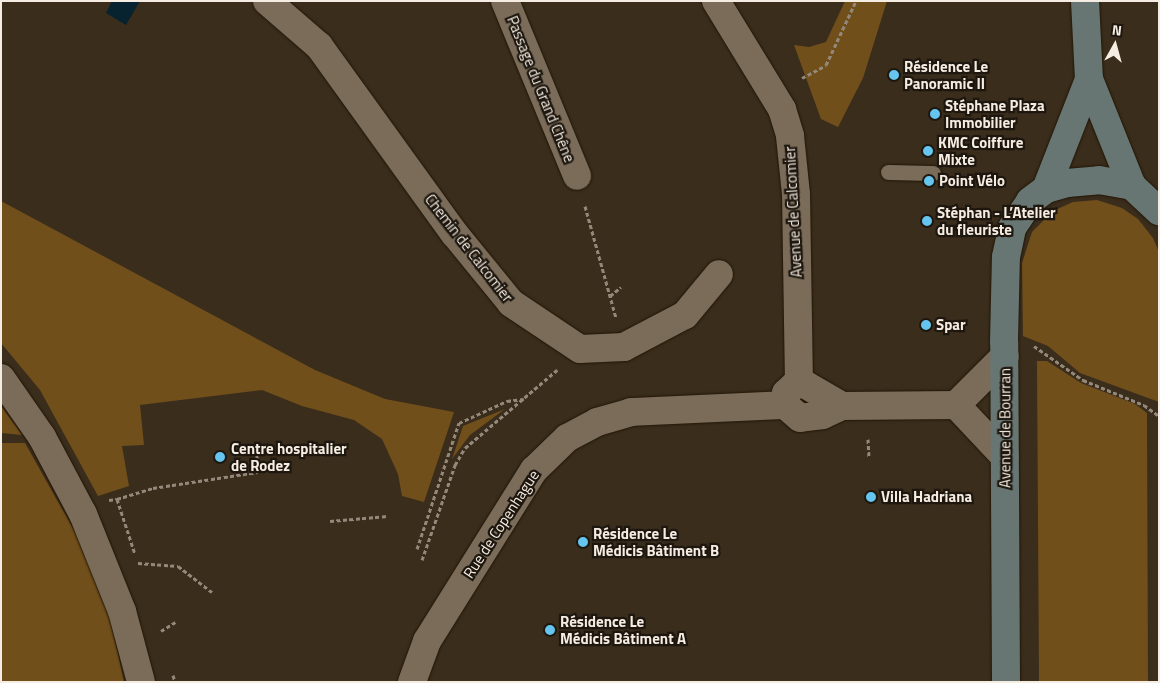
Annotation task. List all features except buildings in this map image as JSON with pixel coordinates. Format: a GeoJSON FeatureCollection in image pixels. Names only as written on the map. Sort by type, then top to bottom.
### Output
{"type":"FeatureCollection","features":[{"type":"Feature","properties":{"kind":"main road","name":"Avenue de Bourran"},"geometry":{"type":"LineString","coordinates":[[1085,1],[1089,79],[1132,186],[1159,211]]}},
{"type":"Feature","properties":{"kind":"main road","name":"Avenue de Bourran"},"geometry":{"type":"LineString","coordinates":[[1006,682],[1005,457],[1015,350],[1006,257],[1012,228],[1030,201],[1046,189],[1089,79]]}},
{"type":"Feature","properties":{"kind":"main road"},"geometry":{"type":"LineString","coordinates":[[1046,189],[1099,180],[1132,186]]}},
{"type":"Feature","properties":{"kind":"street","name":"Chemin de Calcomier"},"geometry":{"type":"LineString","coordinates":[[268,1],[319,46],[454,233],[511,303],[580,349]]}},
{"type":"Feature","properties":{"kind":"street","name":"Passage du Grand Chêne"},"geometry":{"type":"LineString","coordinates":[[506,1],[577,176]]}},
{"type":"Feature","properties":{"kind":"street","name":"Avenue de Calcomier"},"geometry":{"type":"LineString","coordinates":[[716,1],[782,109],[790,136],[796,194],[799,382]]}},
{"type":"Feature","properties":{"kind":"street"},"geometry":{"type":"LineString","coordinates":[[580,349],[624,347],[685,316],[719,274]]}},
{"type":"Feature","properties":{"kind":"street"},"geometry":{"type":"LineString","coordinates":[[842,406],[799,382],[792,384],[786,393],[784,405],[800,418],[808,418],[842,406],[956,405],[1015,350]]}},
{"type":"Feature","properties":{"kind":"street"},"geometry":{"type":"LineString","coordinates":[[1,378],[42,437],[83,514],[122,610],[141,682]]}},
{"type":"Feature","properties":{"kind":"street","name":"Rue de Copenhague"},"geometry":{"type":"LineString","coordinates":[[412,682],[427,641],[529,478],[566,438],[597,422],[631,412],[784,405]]}},
{"type":"Feature","properties":{"kind":"street"},"geometry":{"type":"LineString","coordinates":[[956,405],[1005,457]]}},
{"type":"Feature","properties":{"kind":"lane"},"geometry":{"type":"LineString","coordinates":[[888,172],[933,174]]}},
{"type":"Feature","properties":{"kind":"path"},"geometry":{"type":"LineString","coordinates":[[802,78],[826,65],[856,1]]}},
{"type":"Feature","properties":{"kind":"path"},"geometry":{"type":"LineString","coordinates":[[928,64],[922,69],[941,70]]}},
{"type":"Feature","properties":{"kind":"path"},"geometry":{"type":"LineString","coordinates":[[577,176],[613,308]]}},
{"type":"Feature","properties":{"kind":"path"},"geometry":{"type":"LineString","coordinates":[[610,296],[621,287]]}},
{"type":"Feature","properties":{"kind":"path"},"geometry":{"type":"LineString","coordinates":[[1015,350],[1039,348],[1083,380],[1144,404],[1159,416]]}},
{"type":"Feature","properties":{"kind":"path"},"geometry":{"type":"LineString","coordinates":[[422,560],[447,489],[465,448],[525,400],[580,349]]}},
{"type":"Feature","properties":{"kind":"path"},"geometry":{"type":"LineString","coordinates":[[417,549],[459,423],[507,400],[525,400]]}},
{"type":"Feature","properties":{"kind":"path"},"geometry":{"type":"LineString","coordinates":[[868,439],[869,457]]}},
{"type":"Feature","properties":{"kind":"path"},"geometry":{"type":"LineString","coordinates":[[117,499],[153,488],[258,472],[256,444]]}},
{"type":"Feature","properties":{"kind":"path"},"geometry":{"type":"LineString","coordinates":[[438,486],[447,489]]}},
{"type":"Feature","properties":{"kind":"path"},"geometry":{"type":"LineString","coordinates":[[330,521],[388,516]]}},
{"type":"Feature","properties":{"kind":"path"},"geometry":{"type":"LineString","coordinates":[[138,563],[178,566],[212,593]]}},
{"type":"Feature","properties":{"kind":"path"},"geometry":{"type":"LineString","coordinates":[[161,631],[176,621]]}},
{"type":"Feature","properties":{"kind":"shaded area"},"geometry":{"type":"Polygon","coordinates":[[[845,1],[887,1],[863,78],[838,127],[821,119],[794,45],[809,47],[826,42],[845,1]]]}},
{"type":"Feature","properties":{"kind":"shaded area"},"geometry":{"type":"Polygon","coordinates":[[[1097,200],[1122,208],[1138,219],[1153,238],[1159,252],[1159,402],[1080,373],[1048,346],[1023,336],[1022,263],[1032,232],[1053,211],[1073,202],[1097,200]]]}},
{"type":"Feature","properties":{"kind":"shaded area"},"geometry":{"type":"Polygon","coordinates":[[[1,201],[315,370],[385,399],[454,412],[424,502],[402,496],[398,474],[382,439],[354,420],[302,406],[262,390],[140,405],[144,445],[122,446],[129,486],[98,496],[40,390],[1,343],[1,201]]]}},
{"type":"Feature","properties":{"kind":"shaded area"},"geometry":{"type":"Polygon","coordinates":[[[1037,361],[1047,361],[1081,383],[1135,404],[1147,413],[1148,682],[1039,682],[1037,361]]]}},
{"type":"Feature","properties":{"kind":"shaded area"},"geometry":{"type":"Polygon","coordinates":[[[1,406],[22,435],[1,433],[1,406]]]}},
{"type":"Feature","properties":{"kind":"shaded area"},"geometry":{"type":"Polygon","coordinates":[[[505,409],[470,435],[452,459],[463,426],[505,409]]]}},
{"type":"Feature","properties":{"kind":"shaded area"},"geometry":{"type":"Polygon","coordinates":[[[1,443],[25,443],[84,548],[110,618],[124,682],[1,682],[1,443]]]}},
{"type":"Feature","properties":{"kind":"water"},"geometry":{"type":"Polygon","coordinates":[[[112,1],[140,1],[126,25],[106,13],[112,1]]]}},
{"type":"Feature","properties":{"kind":"place","name":"Résidence Le Panoramic II"},"geometry":{"type":"Point","coordinates":[894,75]}},
{"type":"Feature","properties":{"kind":"place","name":"Stéphane Plaza Immobilier"},"geometry":{"type":"Point","coordinates":[935,114]}},
{"type":"Feature","properties":{"kind":"place","name":"KMC Coiffure Mixte"},"geometry":{"type":"Point","coordinates":[928,151]}},
{"type":"Feature","properties":{"kind":"place","name":"Point Vélo"},"geometry":{"type":"Point","coordinates":[929,181]}},
{"type":"Feature","properties":{"kind":"place","name":"Stéphan - L’Atelier du fleuriste"},"geometry":{"type":"Point","coordinates":[927,221]}},
{"type":"Feature","properties":{"kind":"place","name":"Spar"},"geometry":{"type":"Point","coordinates":[926,325]}},
{"type":"Feature","properties":{"kind":"place","name":"Centre hospitalier de Rodez"},"geometry":{"type":"Point","coordinates":[220,457]}},
{"type":"Feature","properties":{"kind":"place","name":"Villa Hadriana"},"geometry":{"type":"Point","coordinates":[871,497]}},
{"type":"Feature","properties":{"kind":"place","name":"Résidence Le Médicis Bâtiment B"},"geometry":{"type":"Point","coordinates":[583,542]}},
{"type":"Feature","properties":{"kind":"place","name":"Résidence Le Médicis Bâtiment A"},"geometry":{"type":"Point","coordinates":[550,630]}}]}
